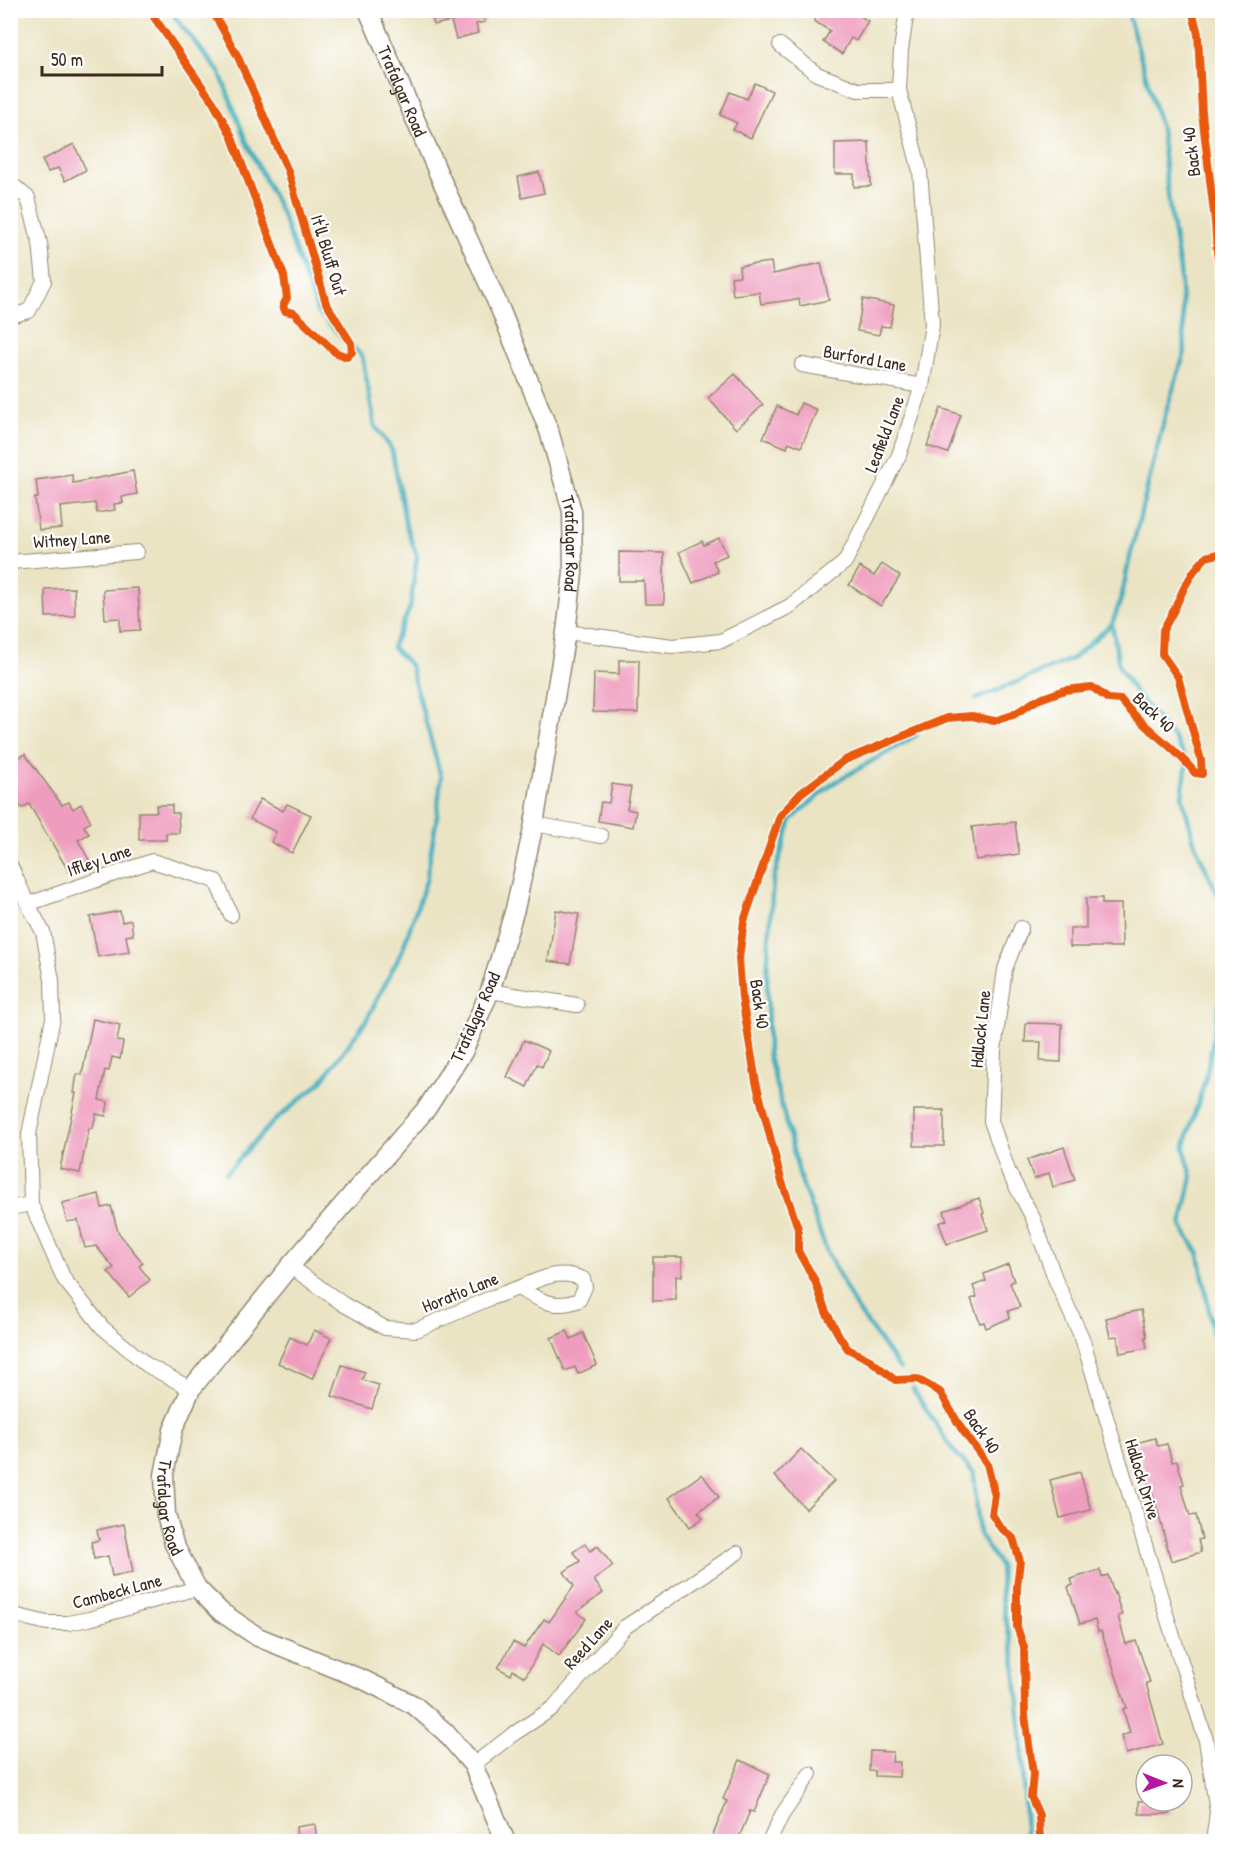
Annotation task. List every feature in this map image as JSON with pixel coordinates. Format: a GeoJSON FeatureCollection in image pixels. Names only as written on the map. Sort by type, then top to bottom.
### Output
{"type":"FeatureCollection","features":[{"type":"Feature","properties":{"kind":"street","name":"Trafalgar Road"},"geometry":{"type":"LineString","coordinates":[[368,10],[501,311],[549,431],[572,511],[573,573],[566,632],[534,824],[515,909],[490,991],[463,1052],[427,1108],[290,1266],[191,1389],[173,1430],[165,1475],[166,1515],[174,1544],[197,1588],[221,1612],[258,1637],[364,1680],[414,1705],[445,1732],[473,1765],[506,1842]]}},
{"type":"Feature","properties":{"kind":"street","name":"Leafield Lane"},"geometry":{"type":"LineString","coordinates":[[566,632],[672,646],[721,640],[790,606],[844,562],[898,455],[922,386],[932,325],[920,171],[898,90],[906,10]]}},
{"type":"Feature","properties":{"kind":"street"},"geometry":{"type":"LineString","coordinates":[[780,45],[818,74],[858,90],[898,90]]}},
{"type":"Feature","properties":{"kind":"street"},"geometry":{"type":"LineString","coordinates":[[10,183],[28,198],[40,243],[44,281],[30,310],[10,316]]}},
{"type":"Feature","properties":{"kind":"street","name":"Burford Lane"},"geometry":{"type":"LineString","coordinates":[[802,365],[922,386]]}},
{"type":"Feature","properties":{"kind":"street","name":"Witney Lane"},"geometry":{"type":"LineString","coordinates":[[10,562],[137,552]]}},
{"type":"Feature","properties":{"kind":"street"},"geometry":{"type":"LineString","coordinates":[[534,824],[601,836]]}},
{"type":"Feature","properties":{"kind":"street","name":"Iffley Lane"},"geometry":{"type":"LineString","coordinates":[[28,904],[152,861],[216,881],[231,915]]}},
{"type":"Feature","properties":{"kind":"street"},"geometry":{"type":"LineString","coordinates":[[10,865],[43,932],[52,980],[53,1018],[30,1134],[31,1204],[64,1279],[102,1327],[147,1365],[191,1389]]}},
{"type":"Feature","properties":{"kind":"street","name":"Hallock Lane"},"geometry":{"type":"LineString","coordinates":[[997,1137],[992,1121],[994,1050],[1005,969],[1022,928]]}},
{"type":"Feature","properties":{"kind":"street"},"geometry":{"type":"LineString","coordinates":[[490,991],[577,1005]]}},
{"type":"Feature","properties":{"kind":"street","name":"Hallock Drive"},"geometry":{"type":"LineString","coordinates":[[997,1137],[1009,1173],[1033,1218],[1056,1281],[1082,1338],[1206,1740],[1217,1812],[1213,1842]]}},
{"type":"Feature","properties":{"kind":"street"},"geometry":{"type":"LineString","coordinates":[[10,1208],[31,1204]]}},
{"type":"Feature","properties":{"kind":"street","name":"Horatio Lane"},"geometry":{"type":"LineString","coordinates":[[290,1266],[343,1304],[385,1328],[416,1329],[518,1288]]}},
{"type":"Feature","properties":{"kind":"street","name":"Reed Lane"},"geometry":{"type":"LineString","coordinates":[[473,1765],[512,1735],[553,1708],[625,1627],[736,1553]]}},
{"type":"Feature","properties":{"kind":"street","name":"Cambeck Lane"},"geometry":{"type":"LineString","coordinates":[[10,1614],[47,1623],[68,1623],[197,1588]]}},
{"type":"Feature","properties":{"kind":"street"},"geometry":{"type":"LineString","coordinates":[[769,1842],[782,1815],[810,1774]]}},
{"type":"Feature","properties":{"kind":"building"},"geometry":{"type":"Polygon","coordinates":[[[430,10],[481,10],[485,22],[476,24],[478,33],[456,39],[451,21],[434,25],[430,10]]]}},
{"type":"Feature","properties":{"kind":"building"},"geometry":{"type":"Polygon","coordinates":[[[821,10],[851,10],[868,21],[856,41],[851,38],[842,54],[823,42],[830,31],[814,21],[821,10]]]}},
{"type":"Feature","properties":{"kind":"building"},"geometry":{"type":"Polygon","coordinates":[[[755,83],[772,91],[751,138],[733,130],[737,123],[720,115],[730,92],[747,99],[755,83]]]}},
{"type":"Feature","properties":{"kind":"building"},"geometry":{"type":"Polygon","coordinates":[[[869,142],[871,186],[854,187],[854,174],[835,174],[835,143],[869,142]]]}},
{"type":"Feature","properties":{"kind":"building"},"geometry":{"type":"Polygon","coordinates":[[[74,144],[86,170],[65,181],[58,168],[48,172],[42,160],[74,144]]]}},
{"type":"Feature","properties":{"kind":"building"},"geometry":{"type":"Polygon","coordinates":[[[539,172],[544,193],[522,198],[518,177],[539,172]]]}},
{"type":"Feature","properties":{"kind":"building"},"geometry":{"type":"Polygon","coordinates":[[[771,262],[773,274],[821,263],[829,300],[800,306],[799,299],[761,304],[759,292],[733,295],[731,277],[740,276],[739,266],[771,262]]]}},
{"type":"Feature","properties":{"kind":"building"},"geometry":{"type":"Polygon","coordinates":[[[863,299],[894,305],[890,327],[881,326],[879,335],[857,331],[863,299]]]}},
{"type":"Feature","properties":{"kind":"building"},"geometry":{"type":"Polygon","coordinates":[[[735,374],[763,405],[736,429],[708,398],[735,374]]]}},
{"type":"Feature","properties":{"kind":"building"},"geometry":{"type":"Polygon","coordinates":[[[801,403],[817,410],[801,447],[789,442],[787,448],[763,438],[777,406],[796,415],[801,403]]]}},
{"type":"Feature","properties":{"kind":"building"},"geometry":{"type":"Polygon","coordinates":[[[941,408],[961,415],[948,453],[927,446],[941,408]]]}},
{"type":"Feature","properties":{"kind":"building"},"geometry":{"type":"Polygon","coordinates":[[[133,471],[137,494],[122,497],[123,503],[114,504],[115,510],[97,513],[95,503],[60,507],[62,528],[39,530],[35,498],[38,498],[36,480],[72,475],[73,483],[133,471]]]}},
{"type":"Feature","properties":{"kind":"building"},"geometry":{"type":"Polygon","coordinates":[[[719,538],[727,555],[713,561],[718,572],[693,583],[679,552],[702,541],[704,545],[719,538]]]}},
{"type":"Feature","properties":{"kind":"building"},"geometry":{"type":"Polygon","coordinates":[[[619,552],[664,553],[664,604],[645,604],[644,581],[619,581],[619,552]]]}},
{"type":"Feature","properties":{"kind":"building"},"geometry":{"type":"Polygon","coordinates":[[[882,564],[900,576],[881,606],[849,585],[860,567],[874,576],[882,564]]]}},
{"type":"Feature","properties":{"kind":"building"},"geometry":{"type":"Polygon","coordinates":[[[74,588],[75,616],[46,617],[45,589],[74,588]]]}},
{"type":"Feature","properties":{"kind":"building"},"geometry":{"type":"Polygon","coordinates":[[[138,588],[140,630],[120,631],[120,618],[105,619],[103,590],[138,588]]]}},
{"type":"Feature","properties":{"kind":"building"},"geometry":{"type":"Polygon","coordinates":[[[619,660],[639,660],[638,713],[593,712],[594,673],[619,674],[619,660]]]}},
{"type":"Feature","properties":{"kind":"building"},"geometry":{"type":"Polygon","coordinates":[[[25,754],[62,805],[69,802],[73,809],[81,804],[91,822],[84,826],[89,834],[78,840],[89,860],[69,872],[29,804],[22,808],[10,791],[10,764],[25,754]]]}},
{"type":"Feature","properties":{"kind":"building"},"geometry":{"type":"Polygon","coordinates":[[[612,784],[631,787],[627,809],[636,811],[633,827],[598,821],[601,802],[609,803],[612,784]]]}},
{"type":"Feature","properties":{"kind":"building"},"geometry":{"type":"Polygon","coordinates":[[[260,799],[283,811],[287,804],[311,815],[292,853],[271,842],[276,832],[250,819],[260,799]]]}},
{"type":"Feature","properties":{"kind":"building"},"geometry":{"type":"Polygon","coordinates":[[[156,805],[172,805],[172,813],[178,813],[179,833],[166,833],[166,840],[139,840],[139,812],[157,812],[156,805]]]}},
{"type":"Feature","properties":{"kind":"building"},"geometry":{"type":"Polygon","coordinates":[[[1015,822],[1019,854],[976,860],[972,827],[1015,822]]]}},
{"type":"Feature","properties":{"kind":"building"},"geometry":{"type":"Polygon","coordinates":[[[1086,898],[1102,898],[1102,904],[1121,904],[1122,947],[1070,947],[1070,928],[1086,928],[1086,898]]]}},
{"type":"Feature","properties":{"kind":"building"},"geometry":{"type":"Polygon","coordinates":[[[556,910],[579,914],[570,964],[548,961],[556,910]]]}},
{"type":"Feature","properties":{"kind":"building"},"geometry":{"type":"Polygon","coordinates":[[[120,911],[122,922],[131,920],[133,935],[126,936],[129,952],[98,957],[90,917],[120,911]]]}},
{"type":"Feature","properties":{"kind":"building"},"geometry":{"type":"Polygon","coordinates":[[[93,1019],[120,1025],[117,1041],[123,1042],[120,1059],[112,1057],[109,1071],[105,1070],[99,1100],[108,1102],[106,1116],[96,1114],[93,1128],[89,1128],[80,1173],[60,1169],[76,1093],[74,1093],[77,1074],[82,1075],[93,1019]]]}},
{"type":"Feature","properties":{"kind":"building"},"geometry":{"type":"Polygon","coordinates":[[[1026,1023],[1062,1024],[1061,1062],[1040,1061],[1041,1042],[1025,1042],[1026,1023]]]}},
{"type":"Feature","properties":{"kind":"building"},"geometry":{"type":"Polygon","coordinates":[[[524,1040],[549,1051],[542,1067],[537,1064],[527,1087],[507,1077],[524,1040]]]}},
{"type":"Feature","properties":{"kind":"building"},"geometry":{"type":"Polygon","coordinates":[[[914,1110],[944,1110],[944,1146],[914,1146],[914,1110]]]}},
{"type":"Feature","properties":{"kind":"building"},"geometry":{"type":"Polygon","coordinates":[[[1064,1147],[1075,1180],[1053,1187],[1049,1173],[1034,1179],[1027,1160],[1064,1147]]]}},
{"type":"Feature","properties":{"kind":"building"},"geometry":{"type":"Polygon","coordinates":[[[99,1194],[102,1208],[111,1206],[118,1232],[143,1263],[139,1266],[150,1280],[129,1297],[108,1272],[114,1268],[96,1246],[85,1248],[78,1220],[67,1222],[62,1203],[99,1194]]]}},
{"type":"Feature","properties":{"kind":"building"},"geometry":{"type":"Polygon","coordinates":[[[979,1198],[988,1230],[947,1244],[939,1223],[947,1220],[944,1211],[979,1198]]]}},
{"type":"Feature","properties":{"kind":"building"},"geometry":{"type":"Polygon","coordinates":[[[653,1257],[682,1257],[682,1276],[676,1276],[676,1300],[653,1301],[653,1257]]]}},
{"type":"Feature","properties":{"kind":"building"},"geometry":{"type":"Polygon","coordinates":[[[1008,1264],[1014,1281],[1010,1283],[1020,1307],[1008,1311],[1010,1318],[986,1328],[984,1322],[980,1323],[971,1299],[977,1297],[973,1286],[986,1281],[984,1274],[1008,1264]]]}},
{"type":"Feature","properties":{"kind":"building"},"geometry":{"type":"Polygon","coordinates":[[[1141,1310],[1147,1348],[1120,1353],[1117,1336],[1110,1337],[1106,1318],[1141,1310]]]}},
{"type":"Feature","properties":{"kind":"building"},"geometry":{"type":"Polygon","coordinates":[[[314,1330],[331,1338],[312,1379],[278,1363],[290,1337],[307,1345],[314,1330]]]}},
{"type":"Feature","properties":{"kind":"building"},"geometry":{"type":"Polygon","coordinates":[[[567,1331],[571,1339],[583,1333],[597,1365],[578,1374],[575,1367],[565,1371],[551,1338],[567,1331]]]}},
{"type":"Feature","properties":{"kind":"building"},"geometry":{"type":"Polygon","coordinates":[[[342,1365],[365,1372],[362,1380],[379,1385],[372,1409],[332,1396],[342,1365]]]}},
{"type":"Feature","properties":{"kind":"building"},"geometry":{"type":"Polygon","coordinates":[[[1155,1438],[1158,1446],[1167,1444],[1172,1462],[1177,1461],[1190,1516],[1196,1515],[1202,1539],[1198,1540],[1201,1552],[1171,1561],[1136,1443],[1155,1438]]]}},
{"type":"Feature","properties":{"kind":"building"},"geometry":{"type":"Polygon","coordinates":[[[801,1449],[834,1481],[806,1509],[775,1476],[801,1449]]]}},
{"type":"Feature","properties":{"kind":"building"},"geometry":{"type":"Polygon","coordinates":[[[1080,1472],[1091,1510],[1060,1518],[1050,1480],[1080,1472]]]}},
{"type":"Feature","properties":{"kind":"building"},"geometry":{"type":"Polygon","coordinates":[[[702,1474],[719,1497],[698,1512],[703,1518],[690,1527],[669,1498],[702,1474]]]}},
{"type":"Feature","properties":{"kind":"building"},"geometry":{"type":"Polygon","coordinates":[[[124,1524],[133,1572],[112,1576],[108,1556],[94,1559],[91,1542],[99,1540],[97,1530],[124,1524]]]}},
{"type":"Feature","properties":{"kind":"building"},"geometry":{"type":"Polygon","coordinates":[[[585,1544],[590,1551],[598,1546],[613,1566],[594,1580],[603,1593],[577,1612],[586,1619],[559,1656],[543,1644],[525,1677],[513,1670],[511,1675],[498,1668],[513,1642],[524,1648],[544,1619],[549,1622],[574,1586],[564,1572],[580,1561],[573,1552],[585,1544]]]}},
{"type":"Feature","properties":{"kind":"building"},"geometry":{"type":"Polygon","coordinates":[[[1100,1570],[1102,1577],[1108,1575],[1115,1593],[1122,1615],[1118,1616],[1126,1644],[1136,1641],[1150,1682],[1146,1683],[1163,1744],[1126,1754],[1121,1736],[1130,1733],[1123,1709],[1127,1708],[1101,1631],[1098,1632],[1095,1620],[1080,1624],[1068,1587],[1073,1585],[1071,1579],[1100,1570]]]}},
{"type":"Feature","properties":{"kind":"building"},"geometry":{"type":"Polygon","coordinates":[[[870,1751],[893,1752],[892,1762],[900,1762],[899,1777],[875,1776],[875,1771],[869,1771],[870,1751]]]}},
{"type":"Feature","properties":{"kind":"building"},"geometry":{"type":"Polygon","coordinates":[[[740,1760],[770,1774],[754,1812],[750,1811],[737,1842],[710,1842],[727,1801],[723,1799],[740,1760]]]}},
{"type":"Feature","properties":{"kind":"building"},"geometry":{"type":"Polygon","coordinates":[[[1170,1813],[1170,1814],[1139,1814],[1170,1813]]]}},
{"type":"Feature","properties":{"kind":"building"},"geometry":{"type":"Polygon","coordinates":[[[315,1824],[317,1842],[297,1842],[296,1827],[315,1824]]]}},
{"type":"Feature","properties":{"kind":"waterway"},"geometry":{"type":"LineString","coordinates":[[172,10],[176,19],[220,73],[246,141],[281,212],[318,313],[362,356],[375,426],[392,450],[406,526],[417,556],[410,608],[392,647],[410,665],[441,777],[426,881],[402,951],[366,1021],[321,1082],[272,1123],[226,1173]]}},
{"type":"Feature","properties":{"kind":"waterway"},"geometry":{"type":"LineString","coordinates":[[976,699],[1072,659],[1112,624],[1121,599],[1167,408],[1185,352],[1180,270],[1169,204],[1161,129],[1127,10]]}},
{"type":"Feature","properties":{"kind":"waterway"},"geometry":{"type":"LineString","coordinates":[[1112,624],[1119,666],[1134,691],[1174,738],[1187,762],[1182,796],[1195,845],[1222,904]]}},
{"type":"Feature","properties":{"kind":"waterway"},"geometry":{"type":"LineString","coordinates":[[900,1369],[855,1306],[827,1252],[800,1177],[768,1053],[767,973],[773,880],[791,820],[832,784],[917,735]]}},
{"type":"Feature","properties":{"kind":"waterway"},"geometry":{"type":"LineString","coordinates":[[1222,993],[1206,1077],[1184,1148],[1192,1177],[1181,1226],[1199,1254],[1220,1372],[1222,1423]]}},
{"type":"Feature","properties":{"kind":"waterway"},"geometry":{"type":"LineString","coordinates":[[913,1389],[952,1449],[974,1473],[979,1534],[1000,1566],[1002,1603],[1014,1656],[1022,1742],[1026,1842]]}},
{"type":"Feature","properties":{"kind":"cycle path","name":"It'll Bluff Out"},"geometry":{"type":"LineString","coordinates":[[149,10],[213,102],[231,135],[284,276],[287,298],[283,306],[285,311],[294,313],[335,352],[347,357],[352,352],[351,343],[326,303],[288,171],[237,55],[212,10]]}},
{"type":"Feature","properties":{"kind":"cycle path","name":"Back 40"},"geometry":{"type":"LineString","coordinates":[[1192,10],[1198,34],[1202,113],[1222,289]]}},
{"type":"Feature","properties":{"kind":"cycle path","name":"Back 40"},"geometry":{"type":"LineString","coordinates":[[1040,1842],[1039,1815],[1031,1797],[1033,1774],[1025,1715],[1024,1647],[1017,1627],[1017,1587],[1020,1561],[1013,1538],[1000,1527],[992,1514],[995,1495],[987,1464],[961,1428],[940,1392],[917,1379],[895,1380],[870,1360],[848,1349],[826,1312],[815,1281],[798,1251],[798,1228],[781,1179],[756,1082],[742,998],[739,958],[744,921],[780,816],[801,793],[845,760],[947,718],[972,716],[994,721],[1013,715],[1037,700],[1065,690],[1092,687],[1108,699],[1121,700],[1195,773],[1202,774],[1201,760],[1178,677],[1162,654],[1163,630],[1194,571],[1206,557],[1222,553]]}}]}
